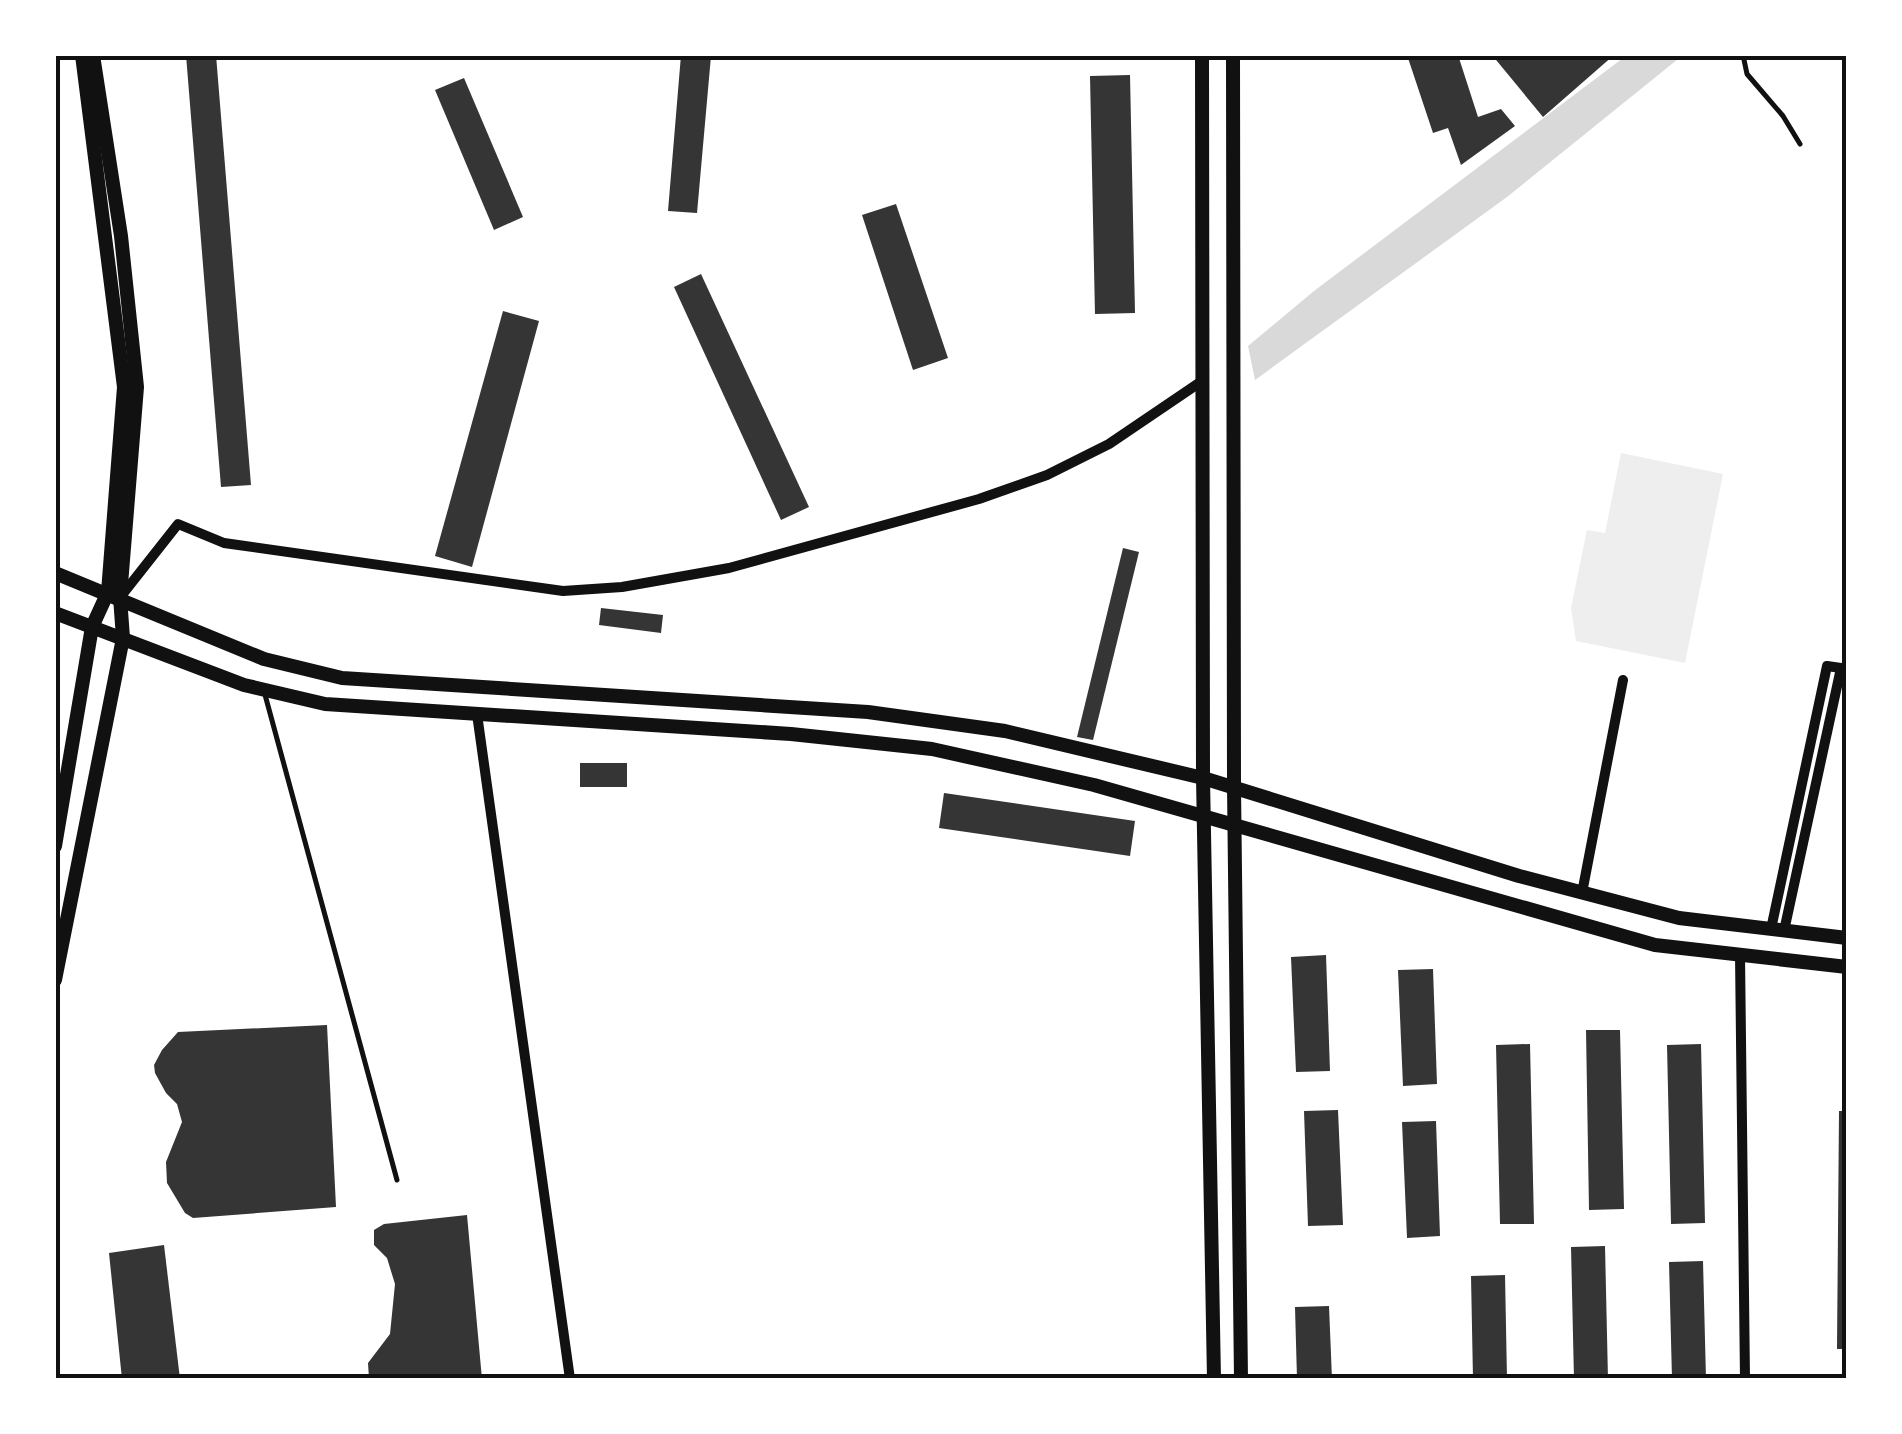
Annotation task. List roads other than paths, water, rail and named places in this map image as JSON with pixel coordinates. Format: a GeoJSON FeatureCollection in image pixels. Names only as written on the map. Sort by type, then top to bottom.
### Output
{"type":"FeatureCollection","features":[{"type":"Feature","properties":{"kind":"main road"},"geometry":{"type":"LineString","coordinates":[[55,980],[123,638],[114,594],[124,387],[82,55]]}},
{"type":"Feature","properties":{"kind":"main road"},"geometry":{"type":"LineString","coordinates":[[55,846],[92,627],[114,594],[138,387],[94,55]]}},
{"type":"Feature","properties":{"kind":"main road"},"geometry":{"type":"LineString","coordinates":[[1202,55],[1203,778],[1214,1379]]}},
{"type":"Feature","properties":{"kind":"main road"},"geometry":{"type":"LineString","coordinates":[[1233,55],[1240,1379]]}},
{"type":"Feature","properties":{"kind":"main road"},"geometry":{"type":"LineString","coordinates":[[55,573],[264,658],[342,678],[868,712],[1005,731],[1203,778],[1679,918],[1847,938]]}},
{"type":"Feature","properties":{"kind":"main road"},"geometry":{"type":"LineString","coordinates":[[55,612],[264,690],[325,704],[792,734],[932,749],[1094,785],[1655,945],[1847,967]]}},
{"type":"Feature","properties":{"kind":"street"},"geometry":{"type":"LineString","coordinates":[[114,594],[178,524],[224,543],[562,591],[622,586],[729,568],[979,499],[1047,475],[1109,444],[1202,380]]}},
{"type":"Feature","properties":{"kind":"street"},"geometry":{"type":"LineString","coordinates":[[1827,666],[1840,668],[1777,930],[1827,666]]}},
{"type":"Feature","properties":{"kind":"street"},"geometry":{"type":"LineString","coordinates":[[1582,892],[1623,680]]}},
{"type":"Feature","properties":{"kind":"street"},"geometry":{"type":"LineString","coordinates":[[477,714],[570,1379]]}},
{"type":"Feature","properties":{"kind":"street"},"geometry":{"type":"LineString","coordinates":[[1740,955],[1745,1379]]}},
{"type":"Feature","properties":{"kind":"lane"},"geometry":{"type":"LineString","coordinates":[[1743,55],[1747,74],[1784,116],[1800,144]]}},
{"type":"Feature","properties":{"kind":"lane"},"geometry":{"type":"LineString","coordinates":[[264,690],[397,1180]]}}]}
